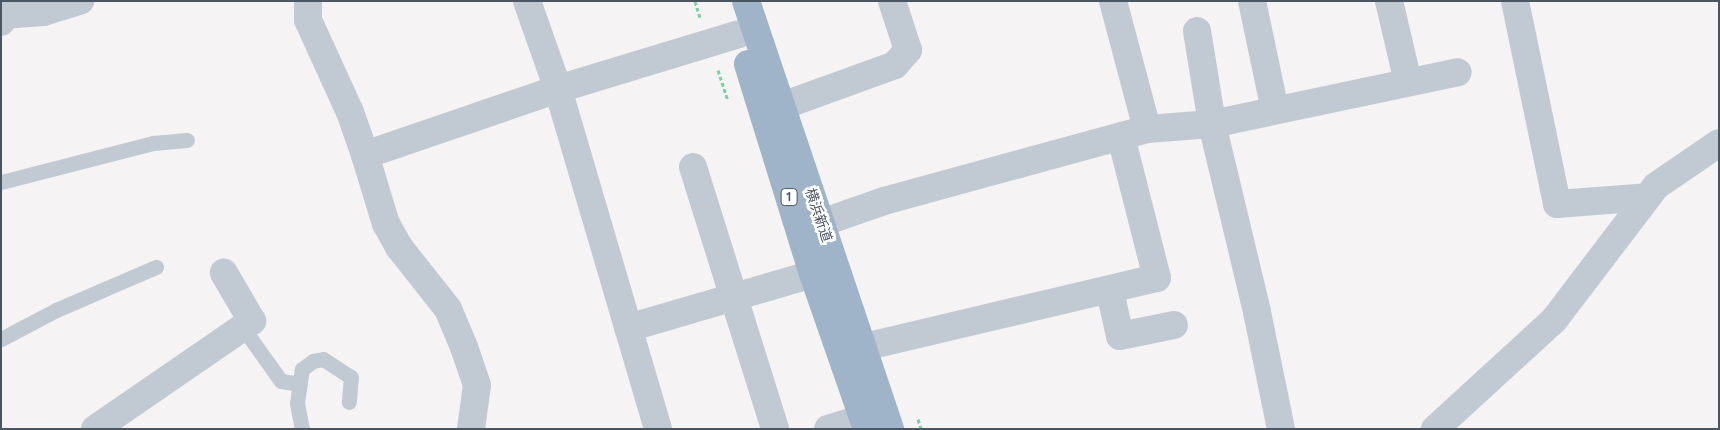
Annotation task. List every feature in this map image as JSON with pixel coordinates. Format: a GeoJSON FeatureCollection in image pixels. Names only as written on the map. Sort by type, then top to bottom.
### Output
{"type":"FeatureCollection","features":[{"type":"Feature","properties":{"kind":"highway","name":"横浜新道"},"geometry":{"type":"LineString","coordinates":[[728,1],[813,274],[865,423]]}},
{"type":"Feature","properties":{"kind":"highway","name":"横浜新道"},"geometry":{"type":"LineString","coordinates":[[746,1],[864,347],[890,429]]}},
{"type":"Feature","properties":{"kind":"street"},"geometry":{"type":"LineString","coordinates":[[3,12],[43,12],[80,1]]}},
{"type":"Feature","properties":{"kind":"street"},"geometry":{"type":"LineString","coordinates":[[308,1],[308,20],[350,112],[386,224],[399,247],[448,309],[464,347],[477,386],[471,429]]}},
{"type":"Feature","properties":{"kind":"street"},"geometry":{"type":"LineString","coordinates":[[527,1],[558,89],[658,429]]}},
{"type":"Feature","properties":{"kind":"street"},"geometry":{"type":"LineString","coordinates":[[782,106],[895,65],[908,50],[892,1]]}},
{"type":"Feature","properties":{"kind":"street"},"geometry":{"type":"LineString","coordinates":[[1113,1],[1147,129]]}},
{"type":"Feature","properties":{"kind":"street"},"geometry":{"type":"LineString","coordinates":[[1252,1],[1275,110]]}},
{"type":"Feature","properties":{"kind":"street"},"geometry":{"type":"LineString","coordinates":[[1389,1],[1408,82]]}},
{"type":"Feature","properties":{"kind":"street"},"geometry":{"type":"LineString","coordinates":[[1515,1],[1557,204],[1647,197]]}},
{"type":"Feature","properties":{"kind":"street"},"geometry":{"type":"LineString","coordinates":[[1197,31],[1212,124],[1258,312],[1281,429]]}},
{"type":"Feature","properties":{"kind":"street"},"geometry":{"type":"LineString","coordinates":[[365,155],[558,89],[739,34]]}},
{"type":"Feature","properties":{"kind":"street"},"geometry":{"type":"LineString","coordinates":[[821,222],[884,201],[1147,129],[1212,124],[1458,72]]}},
{"type":"Feature","properties":{"kind":"street"},"geometry":{"type":"LineString","coordinates":[[864,347],[1110,291],[1157,278],[1121,137]]}},
{"type":"Feature","properties":{"kind":"street"},"geometry":{"type":"LineString","coordinates":[[1435,429],[1554,320],[1656,186],[1719,142]]}},
{"type":"Feature","properties":{"kind":"street"},"geometry":{"type":"LineString","coordinates":[[693,167],[736,297],[776,429]]}},
{"type":"Feature","properties":{"kind":"street"},"geometry":{"type":"LineString","coordinates":[[95,429],[252,321],[224,273]]}},
{"type":"Feature","properties":{"kind":"street"},"geometry":{"type":"LineString","coordinates":[[628,328],[813,274]]}},
{"type":"Feature","properties":{"kind":"street"},"geometry":{"type":"LineString","coordinates":[[1110,291],[1120,336],[1174,326]]}},
{"type":"Feature","properties":{"kind":"street"},"geometry":{"type":"LineString","coordinates":[[828,429],[865,423]]}},
{"type":"Feature","properties":{"kind":"lane"},"geometry":{"type":"LineString","coordinates":[[1,182],[153,143],[187,140]]}},
{"type":"Feature","properties":{"kind":"lane"},"geometry":{"type":"LineString","coordinates":[[1,339],[56,310],[156,267]]}},
{"type":"Feature","properties":{"kind":"lane"},"geometry":{"type":"LineString","coordinates":[[243,328],[281,381],[300,384]]}},
{"type":"Feature","properties":{"kind":"lane"},"geometry":{"type":"LineString","coordinates":[[302,429],[298,403],[302,369],[323,359],[351,377],[349,402]]}}]}
